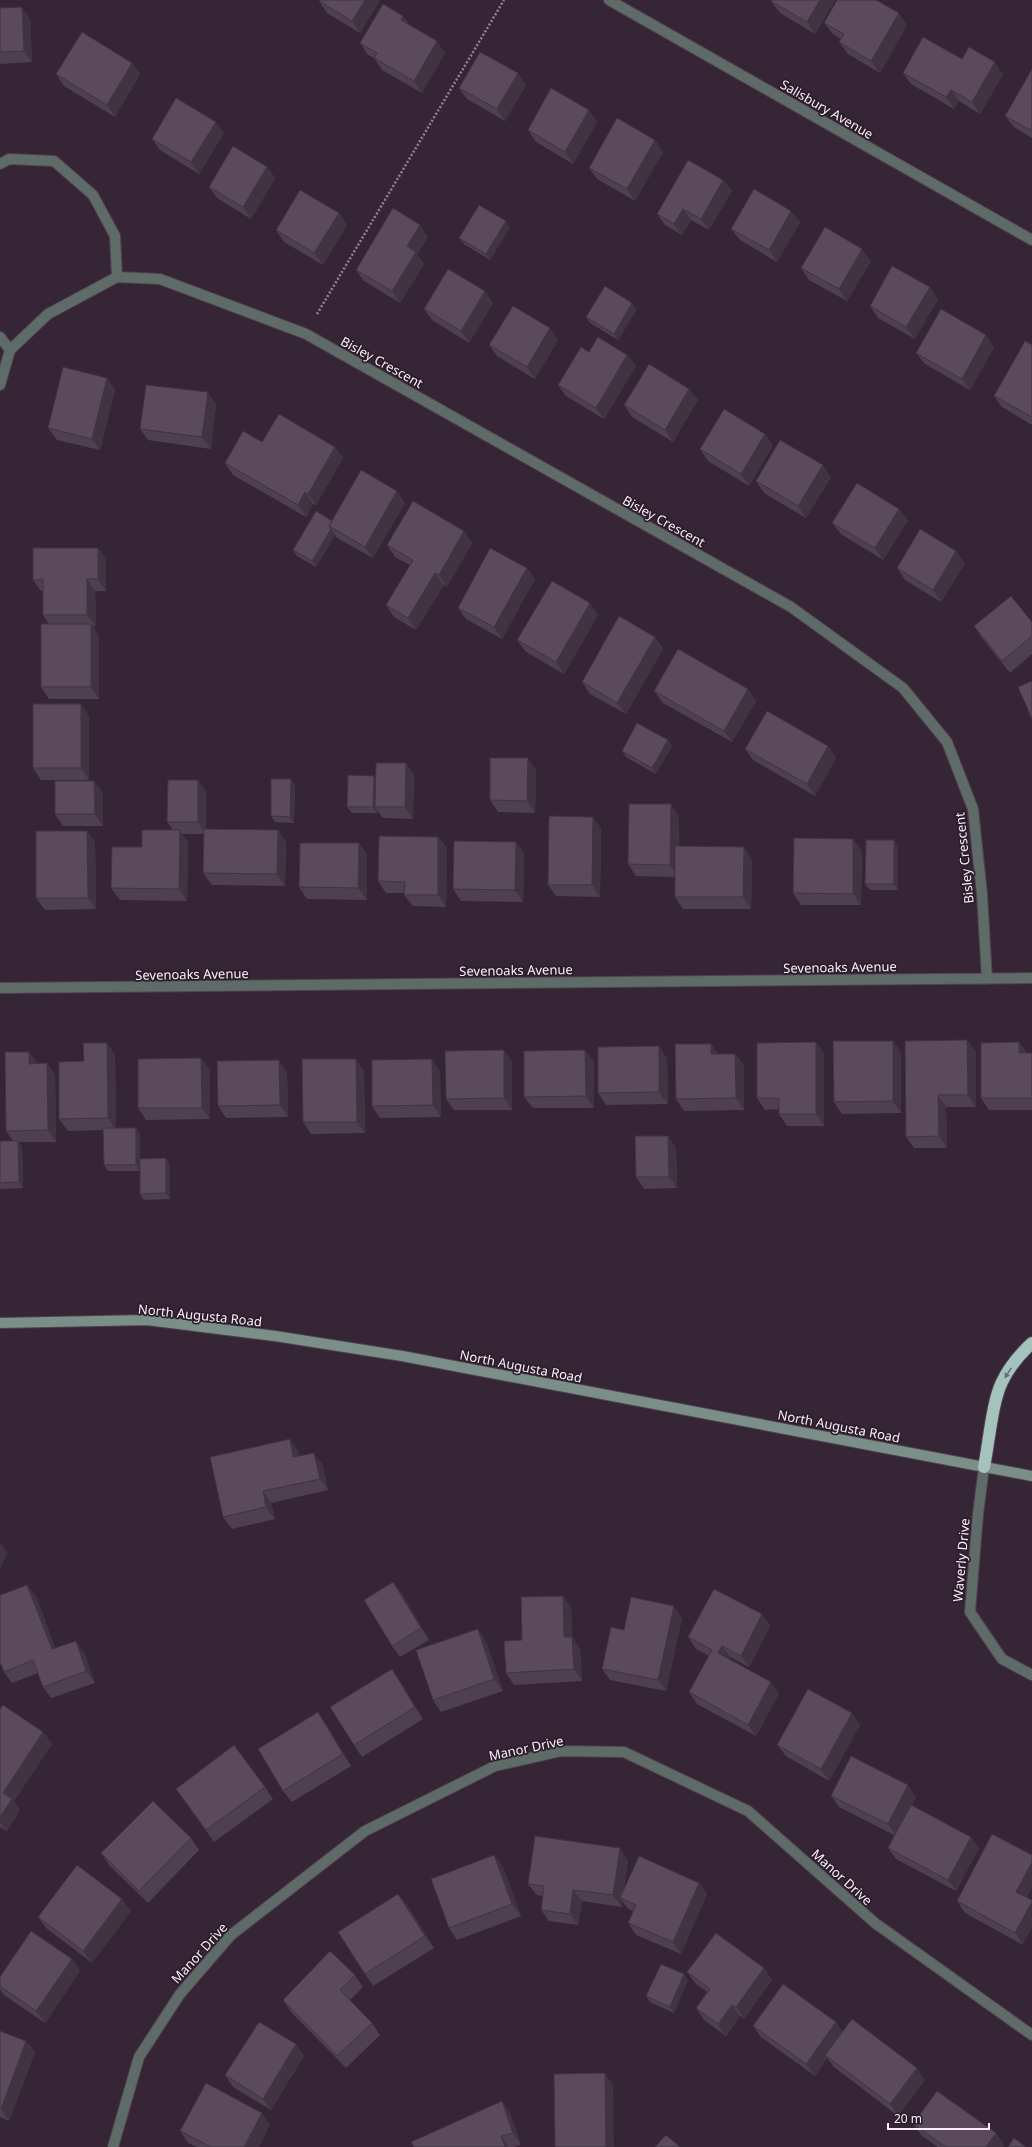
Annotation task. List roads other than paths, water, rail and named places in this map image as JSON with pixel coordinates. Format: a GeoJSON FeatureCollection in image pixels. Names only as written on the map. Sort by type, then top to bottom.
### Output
{"type":"FeatureCollection","features":[{"type":"Feature","properties":{"kind":"highway"},"geometry":{"type":"LineString","coordinates":[[984,1467],[995,1406],[1001,1383],[1019,1356],[1032,1343]]}},
{"type":"Feature","properties":{"kind":"main road","name":"North Augusta Road"},"geometry":{"type":"LineString","coordinates":[[0,1323],[147,1320],[275,1336],[402,1356],[1032,1476]]}},
{"type":"Feature","properties":{"kind":"street","name":"Salisbury Avenue"},"geometry":{"type":"LineString","coordinates":[[609,0],[1032,240]]}},
{"type":"Feature","properties":{"kind":"street"},"geometry":{"type":"LineString","coordinates":[[0,164],[9,159],[54,161],[93,195],[115,236],[118,277],[48,314],[10,350],[0,385]]}},
{"type":"Feature","properties":{"kind":"street","name":"Bisley Crescent"},"geometry":{"type":"LineString","coordinates":[[118,277],[160,279],[306,334],[791,607],[903,688],[947,742],[973,809],[982,894],[987,979]]}},
{"type":"Feature","properties":{"kind":"street"},"geometry":{"type":"LineString","coordinates":[[0,337],[10,350]]}},
{"type":"Feature","properties":{"kind":"street","name":"Sevenoaks Avenue"},"geometry":{"type":"LineString","coordinates":[[0,988],[1032,978]]}},
{"type":"Feature","properties":{"kind":"street","name":"Waverly Drive"},"geometry":{"type":"LineString","coordinates":[[984,1467],[978,1514],[970,1612],[1002,1659],[1032,1675]]}},
{"type":"Feature","properties":{"kind":"street","name":"Manor Drive"},"geometry":{"type":"LineString","coordinates":[[113,2147],[139,2057],[180,1994],[231,1935],[365,1832],[495,1766],[561,1751],[624,1752],[748,1811],[875,1923],[1032,2035]]}}]}
